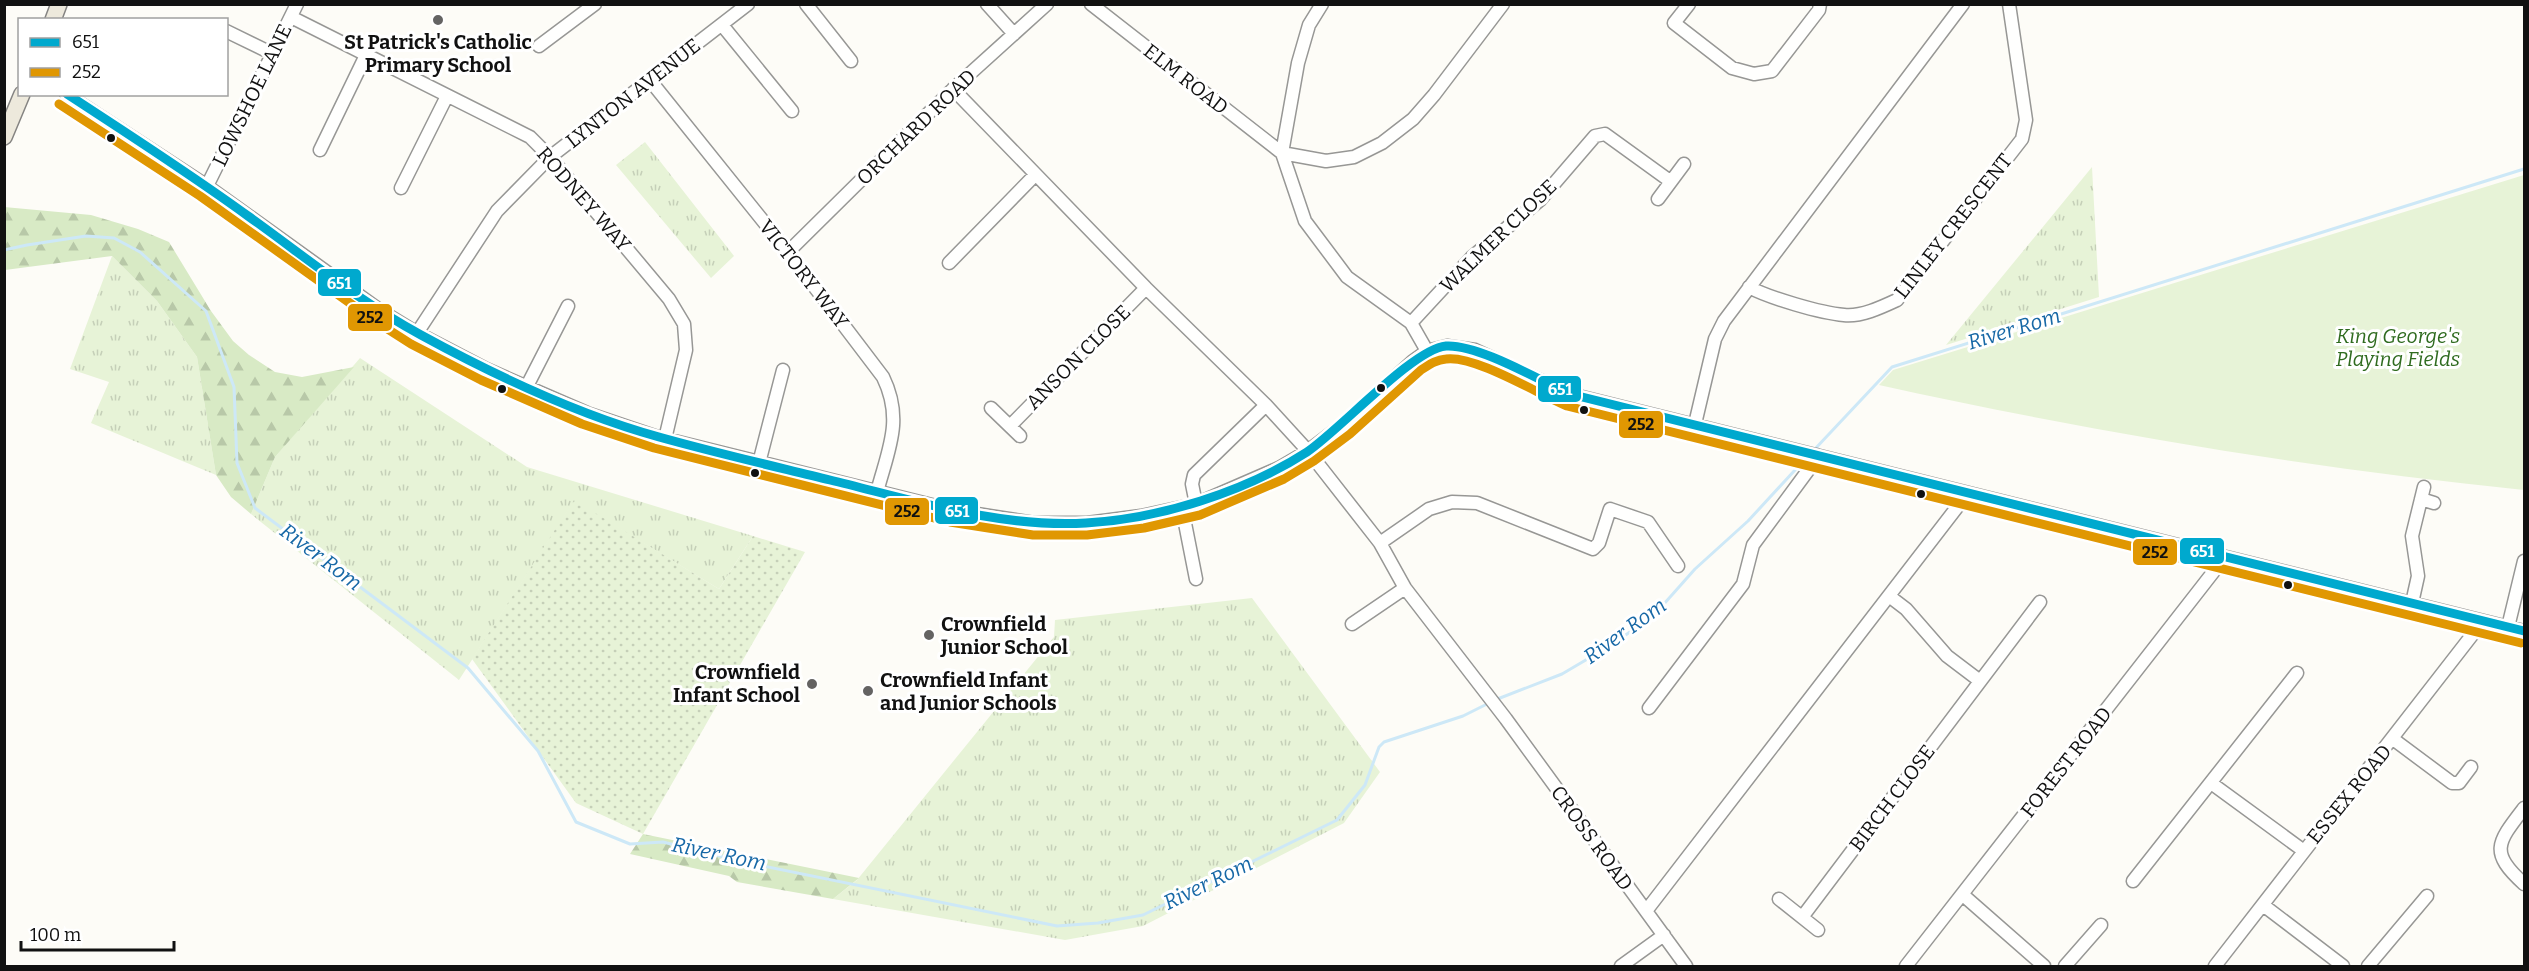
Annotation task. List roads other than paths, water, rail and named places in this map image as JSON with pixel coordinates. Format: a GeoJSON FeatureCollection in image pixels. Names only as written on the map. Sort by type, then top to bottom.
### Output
{"type":"FeatureCollection","features":[{"type":"Feature","properties":{"kind":"main road"},"geometry":{"type":"LineString","coordinates":[[4,137],[21,96]]}},
{"type":"Feature","properties":{"kind":"street","name":"LOWSHOE LANE"},"geometry":{"type":"LineString","coordinates":[[207,186],[297,4]]}},
{"type":"Feature","properties":{"kind":"street"},"geometry":{"type":"LineString","coordinates":[[539,46],[594,4]]}},
{"type":"Feature","properties":{"kind":"street"},"geometry":{"type":"LineString","coordinates":[[806,4],[852,61]]}},
{"type":"Feature","properties":{"kind":"street"},"geometry":{"type":"LineString","coordinates":[[987,4],[1014,34]]}},
{"type":"Feature","properties":{"kind":"street","name":"ORCHARD ROAD"},"geometry":{"type":"LineString","coordinates":[[788,252],[953,89],[1047,4]]}},
{"type":"Feature","properties":{"kind":"street","name":"ELM ROAD"},"geometry":{"type":"LineString","coordinates":[[1091,4],[1282,153]]}},
{"type":"Feature","properties":{"kind":"street"},"geometry":{"type":"LineString","coordinates":[[1322,4],[1309,25],[1298,63],[1282,153],[1305,221],[1347,277],[1411,323],[1427,351]]}},
{"type":"Feature","properties":{"kind":"street"},"geometry":{"type":"LineString","coordinates":[[1282,153],[1326,161],[1354,158],[1382,143],[1413,119],[1434,95],[1503,4]]}},
{"type":"Feature","properties":{"kind":"street"},"geometry":{"type":"LineString","coordinates":[[1689,4],[1674,23],[1732,68],[1754,74],[1772,71],[1819,10],[1820,4]]}},
{"type":"Feature","properties":{"kind":"street"},"geometry":{"type":"LineString","coordinates":[[1695,424],[1715,339],[1724,321],[1963,4]]}},
{"type":"Feature","properties":{"kind":"street","name":"LINLEY CRESCENT"},"geometry":{"type":"LineString","coordinates":[[1749,287],[1789,301],[1845,315],[1878,309],[1897,300],[2022,139],[2026,120],[2009,4]]}},
{"type":"Feature","properties":{"kind":"street","name":"LYNTON AVENUE"},"geometry":{"type":"LineString","coordinates":[[417,333],[497,211],[550,157],[722,25],[743,6]]}},
{"type":"Feature","properties":{"kind":"street","name":"RODNEY WAY"},"geometry":{"type":"LineString","coordinates":[[291,17],[530,137],[550,157],[669,299],[684,324],[686,350],[665,439]]}},
{"type":"Feature","properties":{"kind":"street"},"geometry":{"type":"LineString","coordinates":[[722,25],[792,111]]}},
{"type":"Feature","properties":{"kind":"street"},"geometry":{"type":"LineString","coordinates":[[228,32],[271,53]]}},
{"type":"Feature","properties":{"kind":"street"},"geometry":{"type":"LineString","coordinates":[[320,150],[366,55]]}},
{"type":"Feature","properties":{"kind":"street","name":"VICTORY WAY"},"geometry":{"type":"LineString","coordinates":[[649,79],[788,252],[883,377],[890,390],[894,407],[894,430],[877,492]]}},
{"type":"Feature","properties":{"kind":"street","name":"CROSS ROAD"},"geometry":{"type":"LineString","coordinates":[[953,89],[1146,288],[1266,405],[1308,451],[1380,543],[1405,588],[1506,719],[1686,966]]}},
{"type":"Feature","properties":{"kind":"street"},"geometry":{"type":"LineString","coordinates":[[69,96],[207,186],[381,311],[417,333],[526,388],[608,421],[665,439],[952,510],[1038,523],[1087,523],[1141,516],[1196,504],[1279,468],[1308,451],[1342,425],[1427,351],[1447,346],[1475,350],[1570,393],[2524,631]]}},
{"type":"Feature","properties":{"kind":"street"},"geometry":{"type":"LineString","coordinates":[[401,188],[447,96]]}},
{"type":"Feature","properties":{"kind":"street","name":"WALMER CLOSE"},"geometry":{"type":"LineString","coordinates":[[1411,323],[1472,257],[1540,200],[1595,135],[1605,134],[1670,181]]}},
{"type":"Feature","properties":{"kind":"street"},"geometry":{"type":"LineString","coordinates":[[1658,199],[1684,164]]}},
{"type":"Feature","properties":{"kind":"street"},"geometry":{"type":"LineString","coordinates":[[949,263],[1035,175]]}},
{"type":"Feature","properties":{"kind":"street","name":"ANSON CLOSE"},"geometry":{"type":"LineString","coordinates":[[1010,426],[1146,288]]}},
{"type":"Feature","properties":{"kind":"street"},"geometry":{"type":"LineString","coordinates":[[526,388],[568,306]]}},
{"type":"Feature","properties":{"kind":"street"},"geometry":{"type":"LineString","coordinates":[[759,463],[783,370]]}},
{"type":"Feature","properties":{"kind":"street"},"geometry":{"type":"LineString","coordinates":[[1196,504],[1192,484],[1194,475],[1266,405]]}},
{"type":"Feature","properties":{"kind":"street","name":"ANSON CLOSE"},"geometry":{"type":"LineString","coordinates":[[991,408],[1020,436]]}},
{"type":"Feature","properties":{"kind":"street"},"geometry":{"type":"LineString","coordinates":[[1649,708],[1743,584],[1753,545],[1815,461],[1810,453]]}},
{"type":"Feature","properties":{"kind":"street"},"geometry":{"type":"LineString","coordinates":[[1646,911],[1968,493]]}},
{"type":"Feature","properties":{"kind":"street"},"geometry":{"type":"LineString","coordinates":[[2412,603],[2418,576],[2412,536],[2423,493],[2434,503]]}},
{"type":"Feature","properties":{"kind":"street"},"geometry":{"type":"LineString","coordinates":[[1380,543],[1429,509],[1452,502],[1477,503],[1593,549],[1599,543],[1610,509],[1648,522],[1678,566]]}},
{"type":"Feature","properties":{"kind":"street"},"geometry":{"type":"LineString","coordinates":[[1182,508],[1196,579]]}},
{"type":"Feature","properties":{"kind":"street","name":"FOREST ROAD"},"geometry":{"type":"LineString","coordinates":[[1906,966],[2225,557]]}},
{"type":"Feature","properties":{"kind":"street"},"geometry":{"type":"LineString","coordinates":[[2508,627],[2524,561]]}},
{"type":"Feature","properties":{"kind":"street"},"geometry":{"type":"LineString","coordinates":[[1352,624],[1405,588]]}},
{"type":"Feature","properties":{"kind":"street"},"geometry":{"type":"LineString","coordinates":[[1889,596],[1906,609],[1947,656],[1980,681]]}},
{"type":"Feature","properties":{"kind":"street","name":"BIRCH CLOSE"},"geometry":{"type":"LineString","coordinates":[[1803,916],[2040,602]]}},
{"type":"Feature","properties":{"kind":"street","name":"ESSEX ROAD"},"geometry":{"type":"LineString","coordinates":[[2215,966],[2393,740],[2483,621]]}},
{"type":"Feature","properties":{"kind":"street"},"geometry":{"type":"LineString","coordinates":[[2133,881],[2297,673]]}},
{"type":"Feature","properties":{"kind":"street"},"geometry":{"type":"LineString","coordinates":[[2393,740],[2452,783],[2459,783],[2471,767]]}},
{"type":"Feature","properties":{"kind":"street"},"geometry":{"type":"LineString","coordinates":[[2211,783],[2304,851]]}},
{"type":"Feature","properties":{"kind":"street"},"geometry":{"type":"LineString","coordinates":[[2524,808],[2504,834],[2501,850],[2505,866],[2524,884]]}},
{"type":"Feature","properties":{"kind":"street"},"geometry":{"type":"LineString","coordinates":[[1963,895],[2044,966]]}},
{"type":"Feature","properties":{"kind":"street"},"geometry":{"type":"LineString","coordinates":[[2368,966],[2427,896]]}},
{"type":"Feature","properties":{"kind":"street"},"geometry":{"type":"LineString","coordinates":[[1779,898],[1818,930]]}},
{"type":"Feature","properties":{"kind":"street"},"geometry":{"type":"LineString","coordinates":[[2263,904],[2343,966]]}},
{"type":"Feature","properties":{"kind":"street"},"geometry":{"type":"LineString","coordinates":[[2065,966],[2101,925]]}},
{"type":"Feature","properties":{"kind":"street"},"geometry":{"type":"LineString","coordinates":[[1622,966],[1664,935]]}},
{"type":"Feature","properties":{"kind":"waterway","name":"River Rom"},"geometry":{"type":"LineString","coordinates":[[1814,450],[1892,367],[2524,169]]}},
{"type":"Feature","properties":{"kind":"waterway","name":"River Rom"},"geometry":{"type":"LineString","coordinates":[[4,250],[86,236],[114,238],[140,252],[206,311],[234,387],[237,463],[255,508],[468,668],[538,751],[576,822],[630,844],[663,842],[744,862],[1057,926],[1098,923],[1143,915],[1337,820],[1365,785],[1379,747],[1384,742],[1463,716],[1489,703]]}},
{"type":"Feature","properties":{"kind":"waterway","name":"River Rom"},"geometry":{"type":"LineString","coordinates":[[1495,700],[1562,674],[1613,644],[1655,614],[1695,569],[1748,521],[1807,457]]}},
{"type":"Feature","properties":{"kind":"place","name":"St Patrick's Catholic Primary School"},"geometry":{"type":"Point","coordinates":[438,20]}},
{"type":"Feature","properties":{"kind":"place","name":"Crownfield Junior School"},"geometry":{"type":"Point","coordinates":[929,635]}},
{"type":"Feature","properties":{"kind":"place","name":"Crownfield Infant School"},"geometry":{"type":"Point","coordinates":[812,684]}},
{"type":"Feature","properties":{"kind":"place","name":"Crownfield Infant and Junior Schools"},"geometry":{"type":"Point","coordinates":[868,691]}},
{"type":"Feature","properties":{"kind":"park label","name":"King George's Playing Fields"},"geometry":{"type":"Point","coordinates":[2398,348]}}]}
